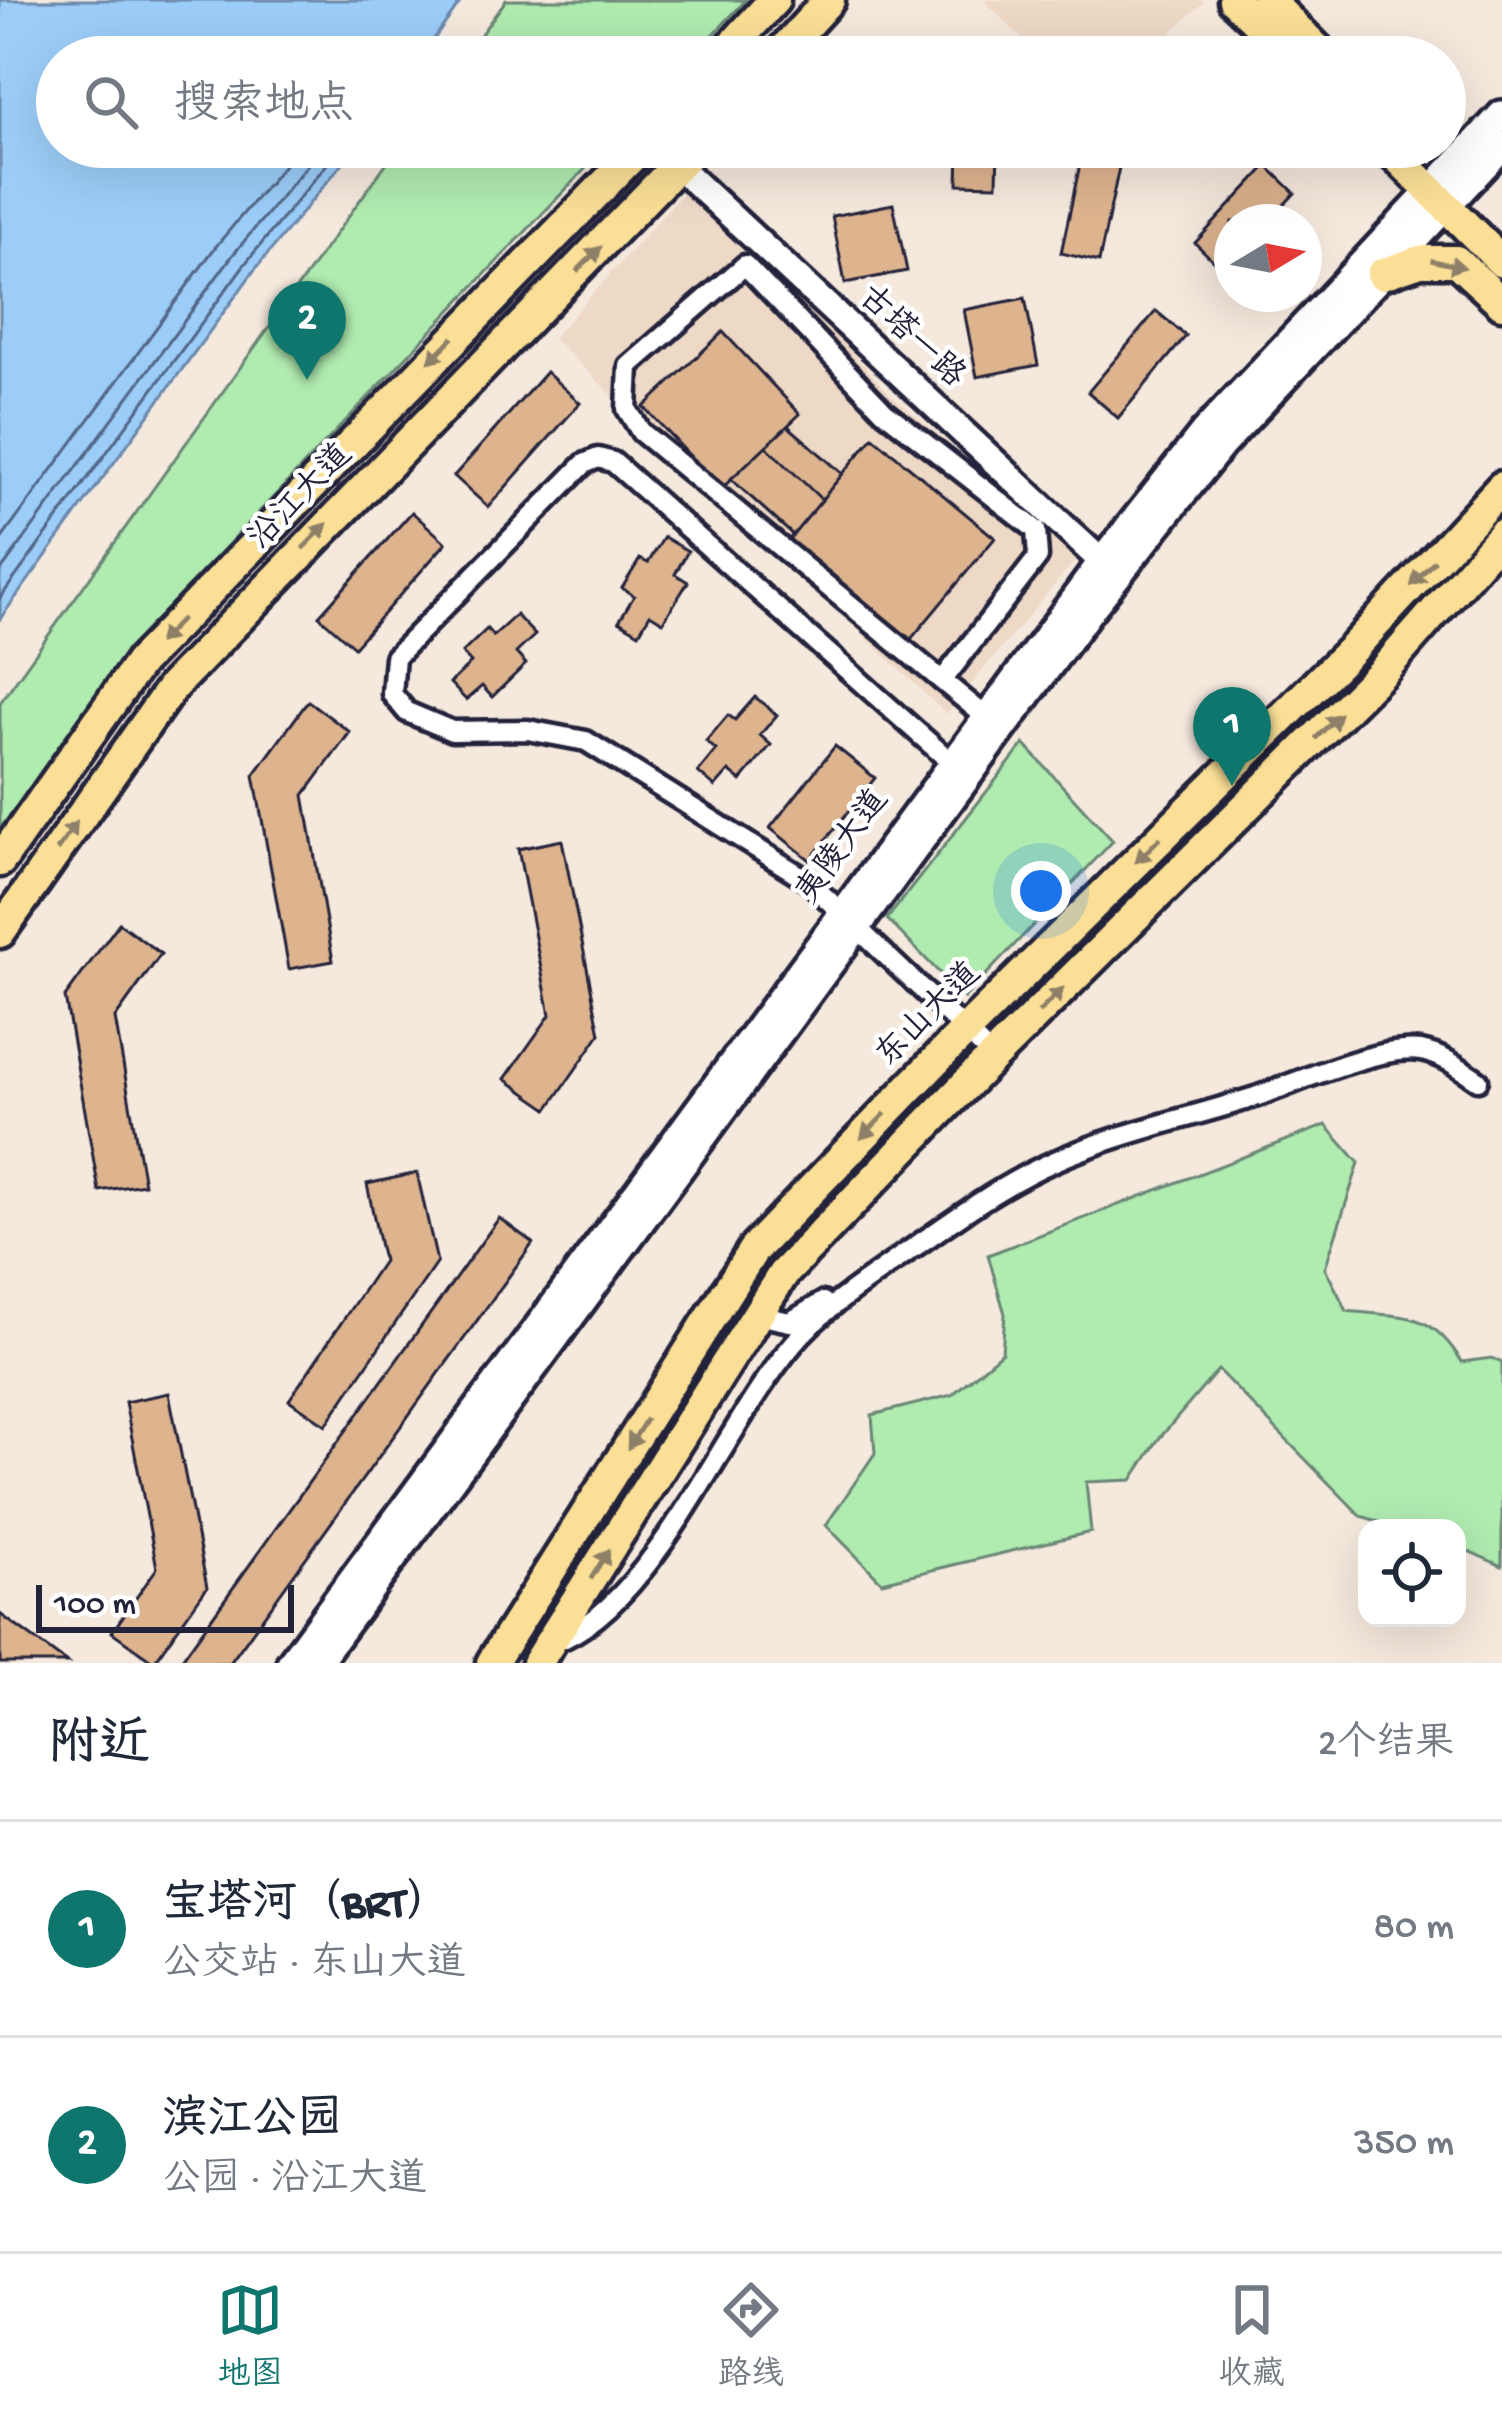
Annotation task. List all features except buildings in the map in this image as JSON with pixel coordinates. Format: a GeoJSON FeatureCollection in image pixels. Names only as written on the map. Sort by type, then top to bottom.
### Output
{"type":"FeatureCollection","features":[{"type":"Feature","properties":{"kind":"main road"},"geometry":{"type":"LineString","coordinates":[[741,36],[774,0]]}},
{"type":"Feature","properties":{"kind":"main road"},"geometry":{"type":"LineString","coordinates":[[796,36],[829,0]]}},
{"type":"Feature","properties":{"kind":"main road"},"geometry":{"type":"LineString","coordinates":[[1234,0],[1272,36]]}},
{"type":"Feature","properties":{"kind":"main road"},"geometry":{"type":"LineString","coordinates":[[1268,0],[1304,36]]}},
{"type":"Feature","properties":{"kind":"main road","name":"夷陵大道"},"geometry":{"type":"LineString","coordinates":[[1466,163],[1502,115]]}},
{"type":"Feature","properties":{"kind":"main road","name":"夷陵大道"},"geometry":{"type":"LineString","coordinates":[[291,1663],[849,920],[1205,432],[1446,190],[1502,146]]}},
{"type":"Feature","properties":{"kind":"main road","name":"沿江大道"},"geometry":{"type":"LineString","coordinates":[[0,862],[140,662],[620,168]]}},
{"type":"Feature","properties":{"kind":"main road","name":"沿江大道"},"geometry":{"type":"LineString","coordinates":[[0,932],[172,687],[664,168]]}},
{"type":"Feature","properties":{"kind":"main road"},"geometry":{"type":"LineString","coordinates":[[1416,168],[1502,234]]}},
{"type":"Feature","properties":{"kind":"main road"},"geometry":{"type":"LineString","coordinates":[[1431,168],[1502,262]]}},
{"type":"Feature","properties":{"kind":"main road","name":"夷陵大道"},"geometry":{"type":"LineString","coordinates":[[316,1663],[849,920],[986,717],[1109,569],[1382,274],[1462,168]]}},
{"type":"Feature","properties":{"kind":"main road"},"geometry":{"type":"LineString","coordinates":[[1382,274],[1420,261],[1456,261],[1502,303]]}},
{"type":"Feature","properties":{"kind":"main road","name":"东山大道"},"geometry":{"type":"LineString","coordinates":[[492,1663],[754,1250],[966,1030],[1354,647],[1502,487]]}},
{"type":"Feature","properties":{"kind":"main road"},"geometry":{"type":"LineString","coordinates":[[543,1653],[783,1274],[993,1057],[1382,672],[1502,535]]}},
{"type":"Feature","properties":{"kind":"street","name":"古塔一路"},"geometry":{"type":"LineString","coordinates":[[692,168],[1109,569]]}},
{"type":"Feature","properties":{"kind":"street"},"geometry":{"type":"LineString","coordinates":[[942,681],[1039,557],[1036,530],[884,411],[745,265],[629,366],[627,409],[640,432],[942,681],[986,717]]}},
{"type":"Feature","properties":{"kind":"street"},"geometry":{"type":"LineString","coordinates":[[952,763],[613,462],[598,458],[584,464],[395,657],[392,694],[407,712],[452,731],[560,733],[586,741],[807,880],[993,1057]]}},
{"type":"Feature","properties":{"kind":"street"},"geometry":{"type":"LineString","coordinates":[[543,1653],[596,1623],[618,1591],[649,1568],[702,1475],[795,1342],[840,1302],[962,1214],[1056,1160],[1370,1059],[1418,1050],[1445,1059],[1478,1080]]}},
{"type":"Feature","properties":{"kind":"street"},"geometry":{"type":"LineString","coordinates":[[757,1315],[772,1322],[790,1322],[826,1300],[840,1302]]}},
{"type":"Feature","properties":{"kind":"shaded area"},"geometry":{"type":"Polygon","coordinates":[[[984,0],[1204,2],[1168,36],[1019,36],[984,0]]]}},
{"type":"Feature","properties":{"kind":"shaded area"},"geometry":{"type":"Polygon","coordinates":[[[694,181],[890,394],[1080,554],[946,714],[553,338],[694,181]]]}},
{"type":"Feature","properties":{"kind":"green space"},"geometry":{"type":"Polygon","coordinates":[[[506,0],[746,0],[712,36],[479,36],[506,0]]]}},
{"type":"Feature","properties":{"kind":"green space"},"geometry":{"type":"Polygon","coordinates":[[[383,168],[586,168],[164,612],[0,831],[0,703],[383,168]]]}},
{"type":"Feature","properties":{"kind":"green space"},"geometry":{"type":"Polygon","coordinates":[[[1024,744],[1113,841],[964,998],[887,919],[1024,744]]]}},
{"type":"Feature","properties":{"kind":"green space"},"geometry":{"type":"Polygon","coordinates":[[[1326,1125],[1359,1163],[1325,1268],[1347,1311],[1413,1319],[1438,1332],[1462,1362],[1492,1358],[1502,1363],[1502,1566],[1466,1550],[1466,1519],[1361,1516],[1218,1370],[1158,1440],[1132,1480],[1086,1482],[1091,1532],[882,1582],[826,1525],[875,1453],[872,1415],[952,1395],[1002,1352],[1005,1314],[988,1255],[1326,1125]]]}},
{"type":"Feature","properties":{"kind":"water"},"geometry":{"type":"Polygon","coordinates":[[[0,0],[462,0],[436,36],[36,36],[36,168],[339,168],[253,272],[0,619],[0,0]]]}},
{"type":"Feature","properties":{"kind":"place","name":"滨江公园"},"geometry":{"type":"Point","coordinates":[307,380]}},
{"type":"Feature","properties":{"kind":"place","name":"宝塔河（BRT）"},"geometry":{"type":"Point","coordinates":[1232,786]}}]}
